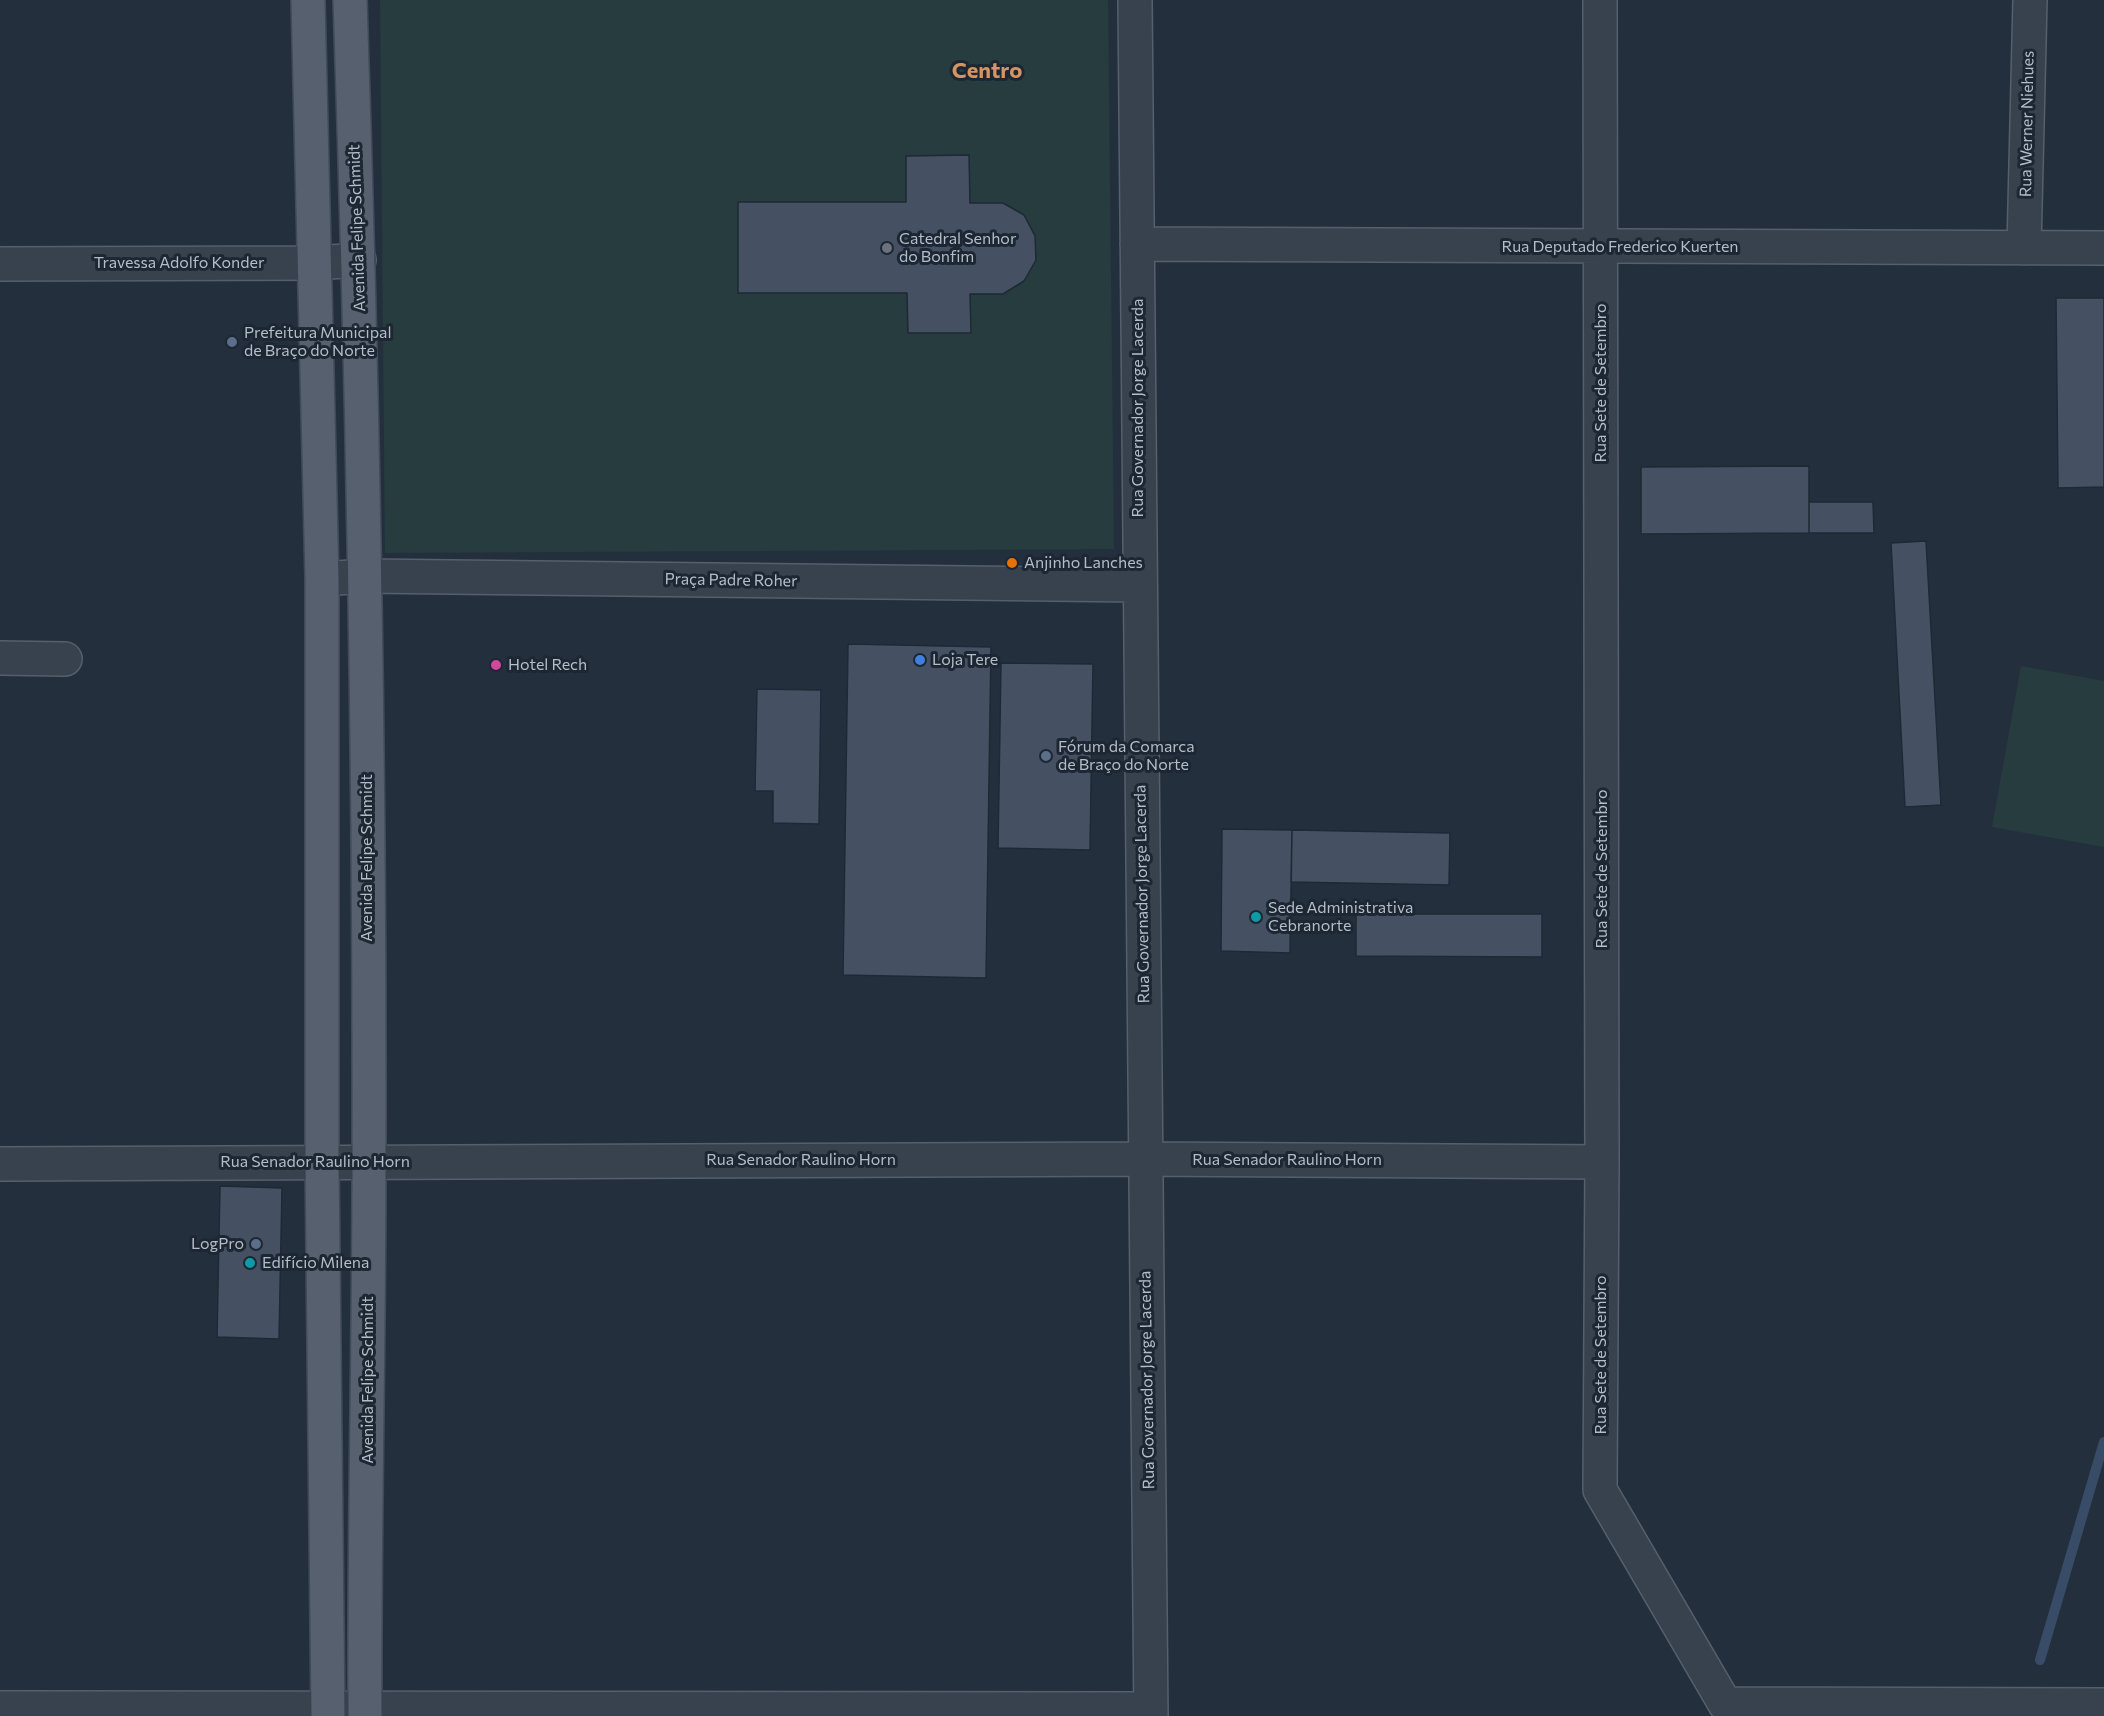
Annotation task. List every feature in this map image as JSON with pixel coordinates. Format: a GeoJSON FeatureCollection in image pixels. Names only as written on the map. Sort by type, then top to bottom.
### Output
{"type":"FeatureCollection","features":[{"type":"Feature","properties":{"kind":"main road"},"geometry":{"type":"LineString","coordinates":[[308,0],[322,579],[322,1162],[328,1712]]}},
{"type":"Feature","properties":{"kind":"main road","name":"Avenida Felipe Schmidt"},"geometry":{"type":"LineString","coordinates":[[350,0],[366,576],[369,1161],[365,1712]]}},
{"type":"Feature","properties":{"kind":"main road"},"geometry":{"type":"LineString","coordinates":[[321,793],[367,793]]}},
{"type":"Feature","properties":{"kind":"street","name":"Rua Governador Jorge Lacerda"},"geometry":{"type":"LineString","coordinates":[[1135,0],[1151,1713]]}},
{"type":"Feature","properties":{"kind":"street","name":"Rua Sete de Setembro"},"geometry":{"type":"LineString","coordinates":[[1600,0],[1602,1162],[1600,1490],[1730,1710]]}},
{"type":"Feature","properties":{"kind":"street","name":"Rua Werner Niehues"},"geometry":{"type":"LineString","coordinates":[[2024,248],[2030,0]]}},
{"type":"Feature","properties":{"kind":"street","name":"Rua Deputado Frederico Kuerten"},"geometry":{"type":"LineString","coordinates":[[1137,244],[2104,248]]}},
{"type":"Feature","properties":{"kind":"street","name":"Travessa Adolfo Konder"},"geometry":{"type":"LineString","coordinates":[[0,264],[315,263],[359,260]]}},
{"type":"Feature","properties":{"kind":"street","name":"Praça Padre Roher"},"geometry":{"type":"LineString","coordinates":[[322,579],[366,576],[1139,585]]}},
{"type":"Feature","properties":{"kind":"street"},"geometry":{"type":"LineString","coordinates":[[0,657],[65,659]]}},
{"type":"Feature","properties":{"kind":"street","name":"Rua Senador Raulino Horn"},"geometry":{"type":"LineString","coordinates":[[0,1164],[1145,1159],[1602,1162]]}},
{"type":"Feature","properties":{"kind":"street"},"geometry":{"type":"LineString","coordinates":[[1730,1710],[2104,1705]]}},
{"type":"Feature","properties":{"kind":"street"},"geometry":{"type":"LineString","coordinates":[[0,1708],[328,1712],[1151,1713]]}},
{"type":"Feature","properties":{"kind":"green space"},"geometry":{"type":"Polygon","coordinates":[[[380,0],[1108,0],[1114,549],[385,553],[380,0]]]}},
{"type":"Feature","properties":{"kind":"green space"},"geometry":{"type":"Polygon","coordinates":[[[2021,666],[2104,681],[2104,847],[1992,827],[2021,666]]]}},
{"type":"Feature","properties":{"kind":"building","name":"Catedral Senhor do Bonfim"},"geometry":{"type":"Polygon","coordinates":[[[969,155],[970,203],[1003,203],[1024,215],[1035,236],[1036,260],[1024,281],[1003,294],[970,294],[971,333],[908,333],[907,293],[738,293],[738,202],[906,202],[906,156],[969,155]]]}},
{"type":"Feature","properties":{"kind":"building"},"geometry":{"type":"Polygon","coordinates":[[[2056,298],[2104,298],[2104,487],[2058,488],[2056,298]]]}},
{"type":"Feature","properties":{"kind":"building"},"geometry":{"type":"Polygon","coordinates":[[[1809,466],[1809,533],[1641,534],[1641,467],[1809,466]]]}},
{"type":"Feature","properties":{"kind":"building"},"geometry":{"type":"Polygon","coordinates":[[[1809,502],[1873,502],[1874,533],[1809,533],[1809,502]]]}},
{"type":"Feature","properties":{"kind":"building"},"geometry":{"type":"Polygon","coordinates":[[[1926,541],[1941,805],[1905,807],[1891,543],[1926,541]]]}},
{"type":"Feature","properties":{"kind":"building"},"geometry":{"type":"Polygon","coordinates":[[[848,644],[991,647],[986,978],[843,975],[848,644]]]}},
{"type":"Feature","properties":{"kind":"building","name":"Fórum da Comarca de Braço do Norte"},"geometry":{"type":"Polygon","coordinates":[[[1001,663],[1093,664],[1090,850],[998,848],[1001,663]]]}},
{"type":"Feature","properties":{"kind":"building"},"geometry":{"type":"Polygon","coordinates":[[[757,689],[821,690],[819,824],[773,823],[773,791],[755,791],[757,689]]]}},
{"type":"Feature","properties":{"kind":"building","name":"Sede Administrativa Cebranorte"},"geometry":{"type":"Polygon","coordinates":[[[1222,829],[1292,830],[1290,953],[1221,951],[1222,829]]]}},
{"type":"Feature","properties":{"kind":"building"},"geometry":{"type":"Polygon","coordinates":[[[1292,830],[1450,833],[1449,885],[1291,882],[1292,830]]]}},
{"type":"Feature","properties":{"kind":"building"},"geometry":{"type":"Polygon","coordinates":[[[1356,914],[1542,914],[1542,957],[1356,956],[1356,914]]]}},
{"type":"Feature","properties":{"kind":"building","name":"Edifício Milena"},"geometry":{"type":"Polygon","coordinates":[[[220,1186],[282,1188],[279,1339],[217,1337],[220,1186]]]}},
{"type":"Feature","properties":{"kind":"waterway"},"geometry":{"type":"LineString","coordinates":[[2040,1660],[2104,1442]]}},
{"type":"Feature","properties":{"kind":"place","name":"Catedral Senhor do Bonfim"},"geometry":{"type":"Point","coordinates":[887,248]}},
{"type":"Feature","properties":{"kind":"place","name":"Prefeitura Municipal de Braço do Norte"},"geometry":{"type":"Point","coordinates":[232,342]}},
{"type":"Feature","properties":{"kind":"place","name":"Anjinho Lanches"},"geometry":{"type":"Point","coordinates":[1012,563]}},
{"type":"Feature","properties":{"kind":"place","name":"Loja Tere"},"geometry":{"type":"Point","coordinates":[920,660]}},
{"type":"Feature","properties":{"kind":"place","name":"Hotel Rech"},"geometry":{"type":"Point","coordinates":[496,665]}},
{"type":"Feature","properties":{"kind":"place","name":"Fórum da Comarca de Braço do Norte"},"geometry":{"type":"Point","coordinates":[1046,756]}},
{"type":"Feature","properties":{"kind":"place","name":"Sede Administrativa Cebranorte"},"geometry":{"type":"Point","coordinates":[1256,917]}},
{"type":"Feature","properties":{"kind":"place","name":"LogPro"},"geometry":{"type":"Point","coordinates":[256,1244]}},
{"type":"Feature","properties":{"kind":"place","name":"Edifício Milena"},"geometry":{"type":"Point","coordinates":[250,1263]}},
{"type":"Feature","properties":{"kind":"district","name":"Centro"},"geometry":{"type":"Point","coordinates":[987,71]}}]}
